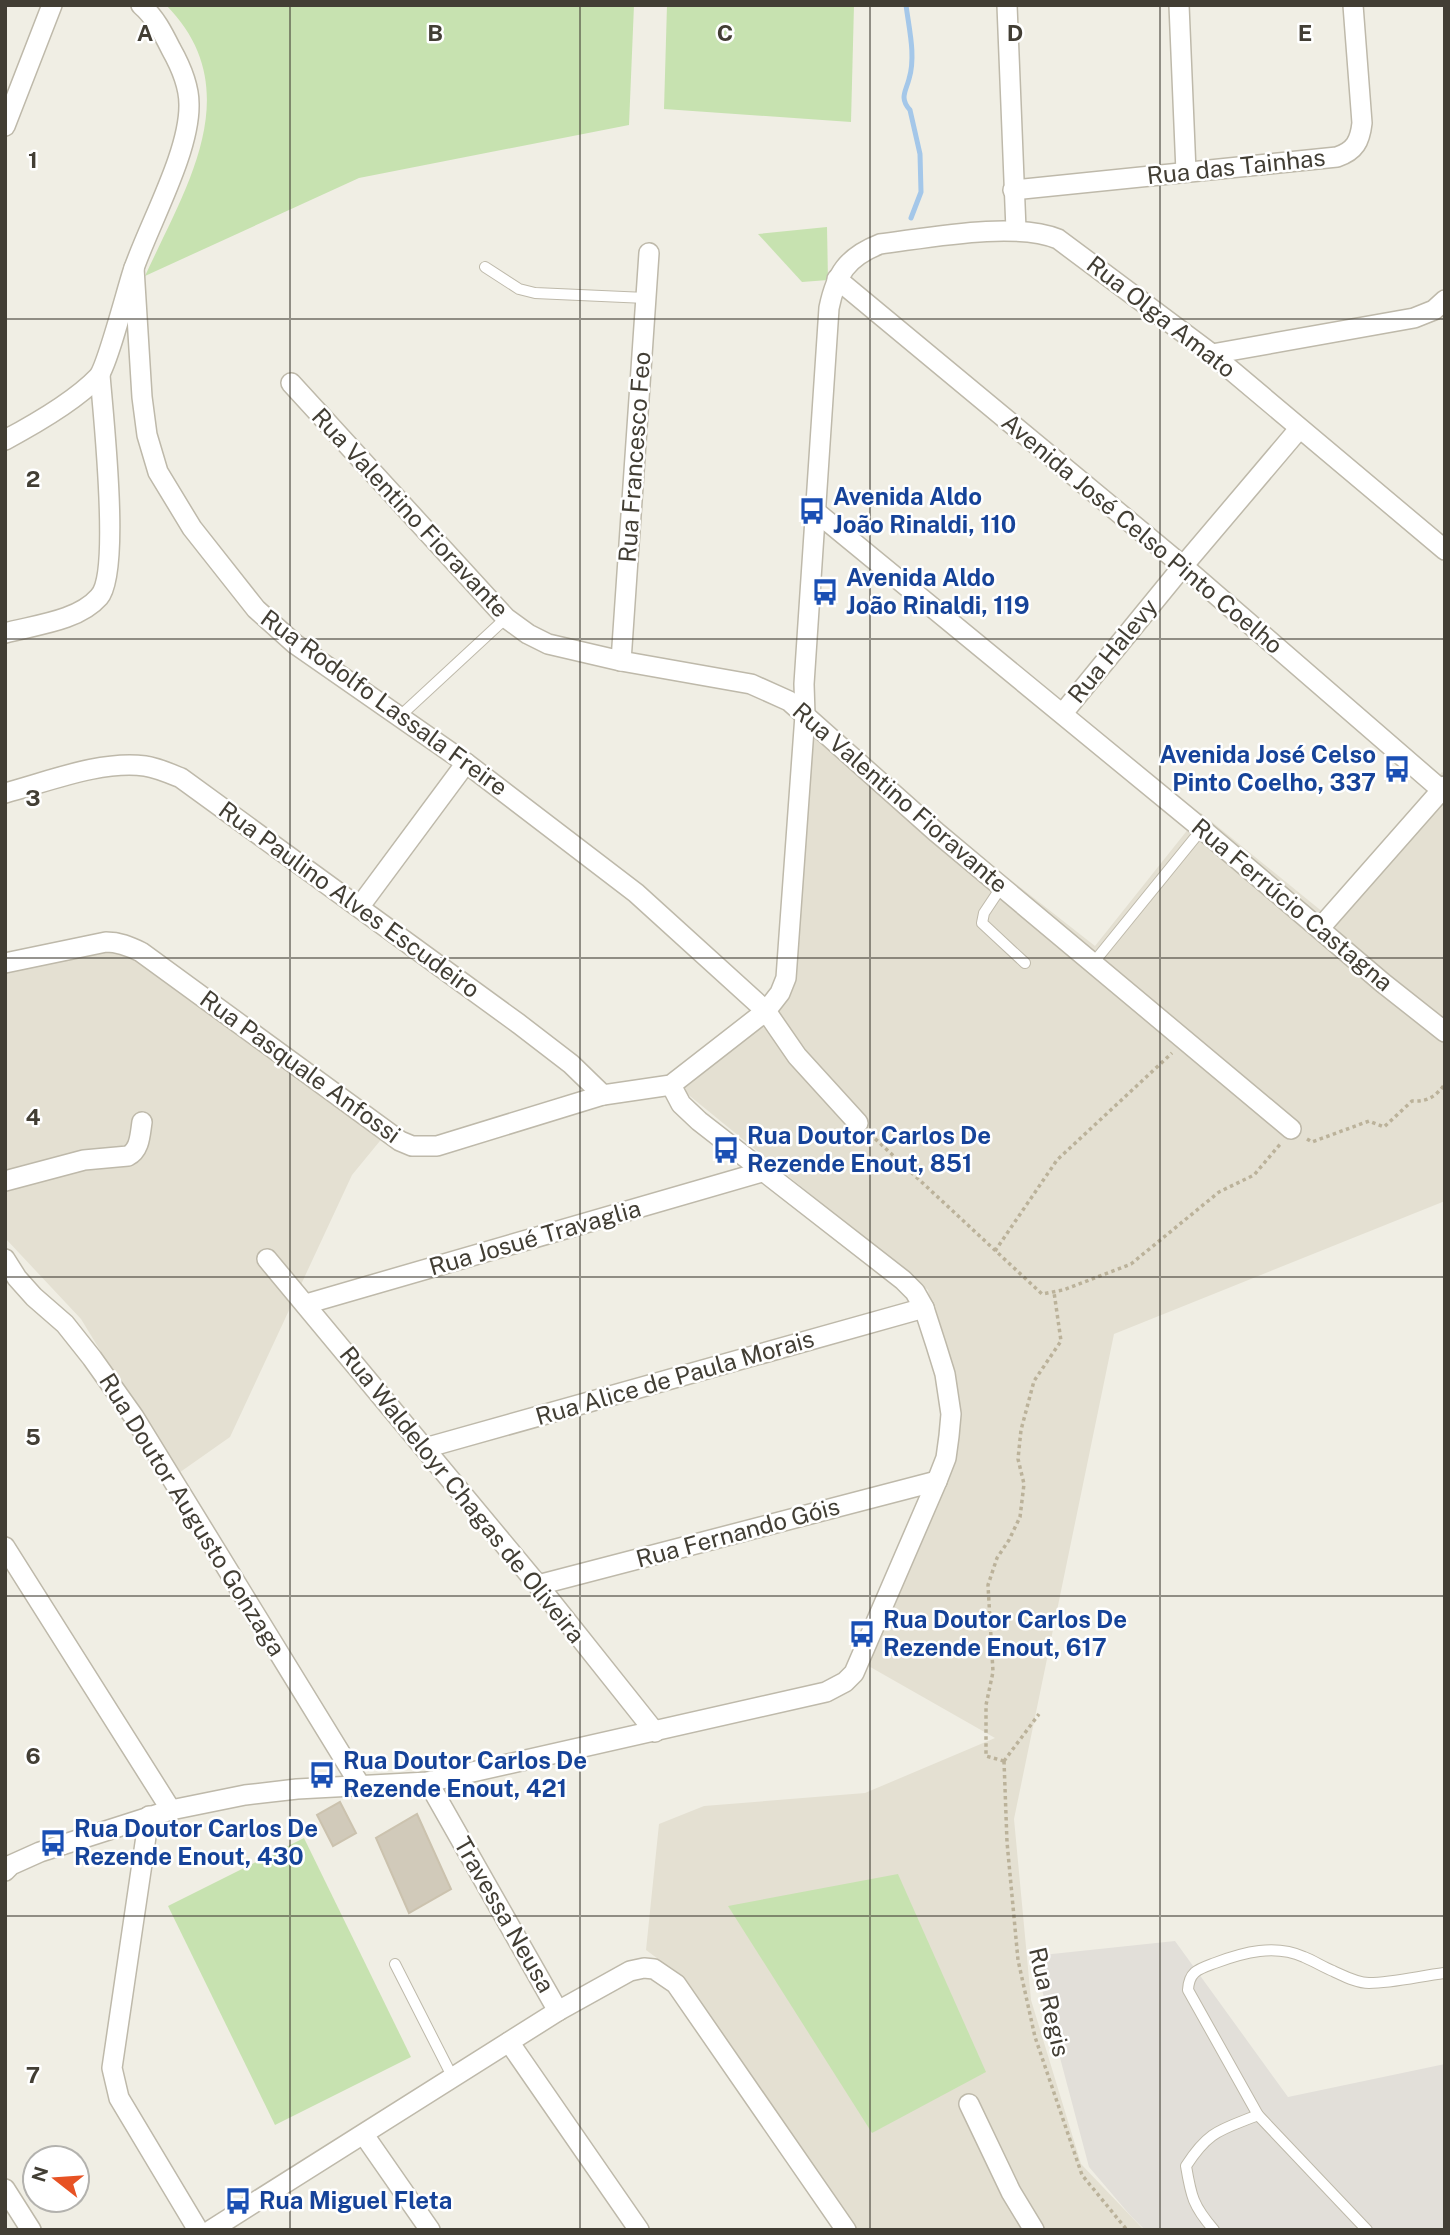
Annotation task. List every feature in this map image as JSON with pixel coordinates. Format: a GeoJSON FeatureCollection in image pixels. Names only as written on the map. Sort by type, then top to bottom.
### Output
{"type":"FeatureCollection","features":[{"type":"Feature","properties":{"kind":"street"},"geometry":{"type":"LineString","coordinates":[[6,121],[52,5]]}},
{"type":"Feature","properties":{"kind":"street"},"geometry":{"type":"LineString","coordinates":[[5,633],[65,617],[88,607],[101,596],[107,582],[110,561],[108,500],[100,375],[134,268],[174,169],[188,121],[189,101],[185,80],[160,27],[141,5]]}},
{"type":"Feature","properties":{"kind":"street"},"geometry":{"type":"LineString","coordinates":[[1007,5],[1016,230]]}},
{"type":"Feature","properties":{"kind":"street"},"geometry":{"type":"LineString","coordinates":[[1179,5],[1186,172]]}},
{"type":"Feature","properties":{"kind":"street","name":"Rua das Tainhas"},"geometry":{"type":"LineString","coordinates":[[1013,190],[1337,158],[1349,153],[1360,137],[1362,123],[1353,5]]}},
{"type":"Feature","properties":{"kind":"street","name":"Rua Olga Amato"},"geometry":{"type":"LineString","coordinates":[[837,279],[849,261],[861,251],[880,244],[1016,230],[1042,232],[1073,248],[1212,354],[1445,550]]}},
{"type":"Feature","properties":{"kind":"street","name":"Rua Francesco Feo"},"geometry":{"type":"LineString","coordinates":[[621,661],[649,253]]}},
{"type":"Feature","properties":{"kind":"street","name":"Rua Rodolfo Lassala Freire"},"geometry":{"type":"LineString","coordinates":[[134,268],[142,397],[147,435],[158,471],[192,528],[256,610],[295,644],[466,763],[636,892],[766,1011],[797,1056],[859,1123]]}},
{"type":"Feature","properties":{"kind":"street"},"geometry":{"type":"LineString","coordinates":[[603,1094],[671,1085],[766,1011],[780,993],[786,978],[805,715],[804,684],[827,332],[831,296],[837,279]]}},
{"type":"Feature","properties":{"kind":"street","name":"Avenida José Celso Pinto Coelho"},"geometry":{"type":"LineString","coordinates":[[837,279],[1183,566],[1444,790]]}},
{"type":"Feature","properties":{"kind":"street"},"geometry":{"type":"LineString","coordinates":[[1212,354],[1413,318],[1441,310]]}},
{"type":"Feature","properties":{"kind":"street"},"geometry":{"type":"LineString","coordinates":[[5,440],[62,405],[100,375]]}},
{"type":"Feature","properties":{"kind":"street","name":"Rua Valentino Fioravante"},"geometry":{"type":"LineString","coordinates":[[291,383],[506,618],[548,644],[621,661],[751,684],[789,701],[934,831],[1291,1129]]}},
{"type":"Feature","properties":{"kind":"street","name":"Rua Halevy"},"geometry":{"type":"LineString","coordinates":[[1063,713],[1299,429]]}},
{"type":"Feature","properties":{"kind":"street","name":"Rua Ferrúcio Castagna"},"geometry":{"type":"LineString","coordinates":[[815,510],[1445,1032]]}},
{"type":"Feature","properties":{"kind":"street"},"geometry":{"type":"LineString","coordinates":[[360,906],[466,763]]}},
{"type":"Feature","properties":{"kind":"street","name":"Rua Paulino Alves Escudeiro"},"geometry":{"type":"LineString","coordinates":[[5,793],[88,771],[133,765],[160,769],[181,778],[360,906],[571,1064],[603,1094]]}},
{"type":"Feature","properties":{"kind":"street"},"geometry":{"type":"LineString","coordinates":[[1320,928],[1444,790]]}},
{"type":"Feature","properties":{"kind":"street","name":"Rua Pasquale Anfossi"},"geometry":{"type":"LineString","coordinates":[[5,963],[106,942],[130,946],[400,1141],[412,1146],[437,1146],[603,1094]]}},
{"type":"Feature","properties":{"kind":"street"},"geometry":{"type":"LineString","coordinates":[[7,1864],[171,1810],[245,1796],[360,1785],[428,1782],[826,1692],[845,1682],[860,1662],[946,1458],[951,1414],[944,1374],[924,1308],[903,1279],[685,1109],[671,1085]]}},
{"type":"Feature","properties":{"kind":"street"},"geometry":{"type":"LineString","coordinates":[[5,1181],[85,1160],[128,1156],[134,1153],[138,1146],[142,1122]]}},
{"type":"Feature","properties":{"kind":"street","name":"Rua Josué Travaglia"},"geometry":{"type":"LineString","coordinates":[[306,1304],[765,1171]]}},
{"type":"Feature","properties":{"kind":"street","name":"Rua Doutor Augusto Gonzaga"},"geometry":{"type":"LineString","coordinates":[[5,1259],[34,1297],[65,1324],[134,1417],[360,1785]]}},
{"type":"Feature","properties":{"kind":"street","name":"Rua Waldeloyr Chagas de Oliveira"},"geometry":{"type":"LineString","coordinates":[[267,1259],[538,1585],[655,1732]]}},
{"type":"Feature","properties":{"kind":"street","name":"Rua Alice de Paula Morais"},"geometry":{"type":"LineString","coordinates":[[425,1448],[924,1308]]}},
{"type":"Feature","properties":{"kind":"street","name":"Rua Fernando Góis"},"geometry":{"type":"LineString","coordinates":[[538,1585],[937,1481]]}},
{"type":"Feature","properties":{"kind":"street"},"geometry":{"type":"LineString","coordinates":[[5,1547],[171,1810]]}},
{"type":"Feature","properties":{"kind":"street","name":"Travessa Neusa"},"geometry":{"type":"LineString","coordinates":[[428,1782],[558,2011]]}},
{"type":"Feature","properties":{"kind":"street"},"geometry":{"type":"LineString","coordinates":[[149,1816],[112,2068],[119,2098],[198,2230]]}},
{"type":"Feature","properties":{"kind":"street"},"geometry":{"type":"LineString","coordinates":[[211,2230],[233,2224],[363,2135],[558,2011],[630,1971],[644,1968],[654,1969],[677,1984],[846,2230]]}},
{"type":"Feature","properties":{"kind":"street"},"geometry":{"type":"LineString","coordinates":[[509,2042],[639,2230]]}},
{"type":"Feature","properties":{"kind":"street"},"geometry":{"type":"LineString","coordinates":[[969,2104],[1011,2192],[1034,2230]]}},
{"type":"Feature","properties":{"kind":"street"},"geometry":{"type":"LineString","coordinates":[[363,2135],[429,2230]]}},
{"type":"Feature","properties":{"kind":"street"},"geometry":{"type":"LineString","coordinates":[[5,2189],[31,2230]]}},
{"type":"Feature","properties":{"kind":"lane"},"geometry":{"type":"LineString","coordinates":[[485,267],[519,289],[535,293],[646,298]]}},
{"type":"Feature","properties":{"kind":"lane"},"geometry":{"type":"LineString","coordinates":[[399,717],[506,618]]}},
{"type":"Feature","properties":{"kind":"lane"},"geometry":{"type":"LineString","coordinates":[[1094,962],[1202,829]]}},
{"type":"Feature","properties":{"kind":"lane"},"geometry":{"type":"LineString","coordinates":[[1002,886],[981,919],[984,926],[1025,963]]}},
{"type":"Feature","properties":{"kind":"lane"},"geometry":{"type":"LineString","coordinates":[[1367,2230],[1258,2115],[1188,1990],[1188,1980],[1192,1972],[1229,1958],[1266,1950],[1286,1951],[1303,1956],[1347,1977],[1367,1983],[1444,1973]]}},
{"type":"Feature","properties":{"kind":"lane"},"geometry":{"type":"LineString","coordinates":[[395,1964],[453,2078]]}},
{"type":"Feature","properties":{"kind":"lane"},"geometry":{"type":"LineString","coordinates":[[1214,2230],[1191,2196],[1186,2166],[1197,2148],[1216,2131],[1258,2115]]}},
{"type":"Feature","properties":{"kind":"path"},"geometry":{"type":"LineString","coordinates":[[995,1251],[1057,1160],[1187,1040]]}},
{"type":"Feature","properties":{"kind":"path"},"geometry":{"type":"LineString","coordinates":[[859,1123],[1042,1294],[1131,1264],[1219,1192],[1254,1175],[1291,1129],[1312,1142],[1369,1121],[1384,1126],[1412,1101],[1424,1102],[1437,1095],[1445,1084]]}},
{"type":"Feature","properties":{"kind":"path"},"geometry":{"type":"LineString","coordinates":[[1039,1714],[1004,1761],[986,1756],[986,1705],[993,1672],[988,1585],[997,1558],[1020,1517],[1024,1484],[1018,1459],[1021,1430],[1034,1381],[1061,1341],[1054,1292]]}},
{"type":"Feature","properties":{"kind":"path","name":"Rua Regis"},"geometry":{"type":"LineString","coordinates":[[1004,1761],[1007,1842],[1018,1960],[1035,2037],[1082,2175],[1127,2230]]}},
{"type":"Feature","properties":{"kind":"shaded area"},"geometry":{"type":"Polygon","coordinates":[[[802,716],[1095,946],[1201,813],[1324,913],[1442,772],[1445,774],[1445,1201],[1114,1334],[1014,1819],[1031,2000],[1081,2164],[1144,2230],[856,2230],[677,1973],[646,1950],[659,1824],[704,1806],[865,1793],[995,1738],[858,1660],[946,1440],[952,1404],[928,1290],[669,1079],[768,1002],[783,970],[802,716]]]}},
{"type":"Feature","properties":{"kind":"shaded area"},"geometry":{"type":"Polygon","coordinates":[[[119,932],[340,1085],[393,1125],[352,1175],[230,1437],[176,1475],[81,1319],[5,1238],[5,957],[119,932]]]}},
{"type":"Feature","properties":{"kind":"shaded area"},"geometry":{"type":"Polygon","coordinates":[[[1175,1941],[1288,2097],[1445,2064],[1445,2230],[1145,2230],[1130,2215],[1089,2167],[1033,1956],[1175,1941]]]}},
{"type":"Feature","properties":{"kind":"green space"},"geometry":{"type":"Polygon","coordinates":[[[166,5],[634,5],[629,125],[359,178],[145,276],[191,174],[202,140],[207,105],[204,71],[191,37],[166,5]]]}},
{"type":"Feature","properties":{"kind":"green space"},"geometry":{"type":"Polygon","coordinates":[[[667,5],[854,5],[851,122],[664,109],[667,5]]]}},
{"type":"Feature","properties":{"kind":"green space"},"geometry":{"type":"Polygon","coordinates":[[[827,227],[828,280],[802,282],[758,234],[827,227]]]}},
{"type":"Feature","properties":{"kind":"green space"},"geometry":{"type":"Polygon","coordinates":[[[304,1838],[411,2057],[275,2125],[168,1906],[304,1838]]]}},
{"type":"Feature","properties":{"kind":"green space"},"geometry":{"type":"Polygon","coordinates":[[[898,1874],[986,2072],[872,2133],[728,1906],[898,1874]]]}},
{"type":"Feature","properties":{"kind":"building"},"geometry":{"type":"Polygon","coordinates":[[[340,1802],[356,1833],[333,1846],[317,1815],[340,1802]]]}},
{"type":"Feature","properties":{"kind":"building"},"geometry":{"type":"Polygon","coordinates":[[[417,1814],[451,1889],[409,1913],[376,1838],[417,1814]]]}},
{"type":"Feature","properties":{"kind":"waterway"},"geometry":{"type":"LineString","coordinates":[[906,5],[912,61],[904,98],[910,110],[920,154],[921,192],[911,218]]}},
{"type":"Feature","properties":{"kind":"place","name":"Avenida Aldo João Rinaldi, 110"},"geometry":{"type":"Point","coordinates":[812,511]}},
{"type":"Feature","properties":{"kind":"place","name":"Avenida Aldo João Rinaldi, 119"},"geometry":{"type":"Point","coordinates":[825,592]}},
{"type":"Feature","properties":{"kind":"place","name":"Avenida José Celso Pinto Coelho, 337"},"geometry":{"type":"Point","coordinates":[1397,769]}},
{"type":"Feature","properties":{"kind":"place","name":"Rua Doutor Carlos De Rezende Enout, 851"},"geometry":{"type":"Point","coordinates":[726,1150]}},
{"type":"Feature","properties":{"kind":"place","name":"Rua Doutor Carlos De Rezende Enout, 617"},"geometry":{"type":"Point","coordinates":[862,1634]}},
{"type":"Feature","properties":{"kind":"place","name":"Rua Doutor Carlos De Rezende Enout, 421"},"geometry":{"type":"Point","coordinates":[322,1775]}},
{"type":"Feature","properties":{"kind":"place","name":"Rua Doutor Carlos De Rezende Enout, 430"},"geometry":{"type":"Point","coordinates":[53,1843]}},
{"type":"Feature","properties":{"kind":"place","name":"Rua Miguel Fleta"},"geometry":{"type":"Point","coordinates":[238,2201]}}]}
